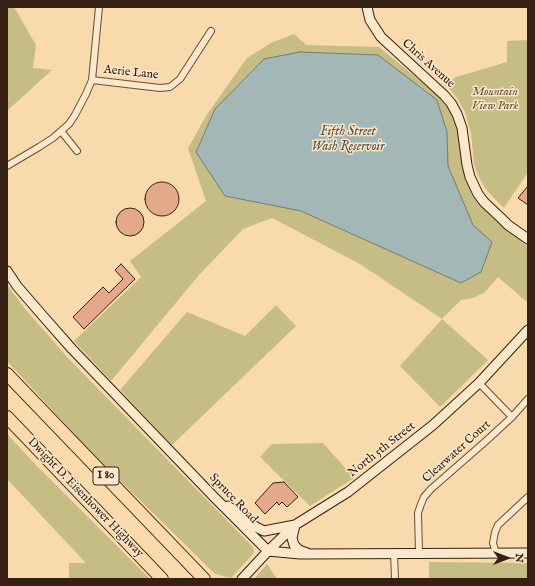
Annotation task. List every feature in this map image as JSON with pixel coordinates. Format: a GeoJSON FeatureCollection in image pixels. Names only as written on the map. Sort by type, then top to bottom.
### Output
{"type":"FeatureCollection","features":[{"type":"Feature","properties":{"kind":"highway","name":"I 80"},"geometry":{"type":"LineString","coordinates":[[7,374],[204,579]]}},
{"type":"Feature","properties":{"kind":"highway","name":"Dwight D. Eisenhower Highway"},"geometry":{"type":"LineString","coordinates":[[7,416],[162,579]]}},
{"type":"Feature","properties":{"kind":"street"},"geometry":{"type":"LineString","coordinates":[[7,166],[39,147],[61,131],[75,116],[92,80],[100,7]]}},
{"type":"Feature","properties":{"kind":"street","name":"Chris Avenue"},"geometry":{"type":"LineString","coordinates":[[367,7],[370,20],[381,37],[444,94],[451,103],[462,128],[467,165],[470,177],[478,194],[484,202],[504,221],[528,239]]}},
{"type":"Feature","properties":{"kind":"street","name":"Aerie Lane"},"geometry":{"type":"LineString","coordinates":[[92,80],[160,88],[170,87],[180,79],[211,31]]}},
{"type":"Feature","properties":{"kind":"street"},"geometry":{"type":"LineString","coordinates":[[61,131],[77,152]]}},
{"type":"Feature","properties":{"kind":"street","name":"Spruce Road"},"geometry":{"type":"LineString","coordinates":[[7,271],[17,286],[72,349],[268,551]]}},
{"type":"Feature","properties":{"kind":"street","name":"North 5th Street"},"geometry":{"type":"LineString","coordinates":[[242,579],[295,525],[348,492],[434,425],[479,383],[528,330]]}},
{"type":"Feature","properties":{"kind":"street"},"geometry":{"type":"LineString","coordinates":[[479,383],[512,417]]}},
{"type":"Feature","properties":{"kind":"street","name":"Clearwater Court"},"geometry":{"type":"LineString","coordinates":[[419,553],[417,522],[418,513],[424,497],[431,489],[512,417],[528,399]]}},
{"type":"Feature","properties":{"kind":"street"},"geometry":{"type":"LineString","coordinates":[[214,497],[264,531],[295,525],[292,538],[294,545],[299,550],[308,554]]}},
{"type":"Feature","properties":{"kind":"street"},"geometry":{"type":"LineString","coordinates":[[496,553],[493,543],[494,532],[498,525],[527,498]]}},
{"type":"Feature","properties":{"kind":"street"},"geometry":{"type":"LineString","coordinates":[[268,551],[308,554],[528,553]]}},
{"type":"Feature","properties":{"kind":"street"},"geometry":{"type":"LineString","coordinates":[[394,553],[395,579]]}},
{"type":"Feature","properties":{"kind":"green space"},"geometry":{"type":"Polygon","coordinates":[[[7,7],[14,7],[36,45],[33,68],[52,70],[7,111],[7,7]]]}},
{"type":"Feature","properties":{"kind":"green space","name":"Fifth Street Wash Reservoir"},"geometry":{"type":"Polygon","coordinates":[[[294,34],[306,45],[379,47],[445,103],[457,125],[462,162],[471,190],[481,204],[499,222],[528,247],[528,303],[498,277],[484,293],[473,298],[461,300],[442,319],[360,264],[272,218],[243,229],[199,275],[111,381],[74,341],[141,277],[130,261],[206,201],[188,148],[206,116],[247,58],[271,43],[294,34]]]}},
{"type":"Feature","properties":{"kind":"green space","name":"Mountain View Park"},"geometry":{"type":"Polygon","coordinates":[[[528,40],[528,172],[504,208],[485,188],[478,175],[474,164],[471,133],[465,112],[457,98],[446,85],[456,77],[507,62],[507,41],[528,40]]]}},
{"type":"Feature","properties":{"kind":"green space"},"geometry":{"type":"Polygon","coordinates":[[[7,285],[26,310],[68,358],[252,546],[254,550],[253,554],[231,578],[215,574],[87,448],[7,361],[7,285]]]}},
{"type":"Feature","properties":{"kind":"green space"},"geometry":{"type":"Polygon","coordinates":[[[276,305],[296,326],[172,445],[120,390],[187,312],[245,336],[276,305]]]}},
{"type":"Feature","properties":{"kind":"green space"},"geometry":{"type":"Polygon","coordinates":[[[442,319],[488,360],[440,407],[400,366],[442,319]]]}},
{"type":"Feature","properties":{"kind":"green space"},"geometry":{"type":"Polygon","coordinates":[[[7,434],[150,579],[69,579],[69,563],[86,563],[7,479],[7,434]]]}},
{"type":"Feature","properties":{"kind":"green space"},"geometry":{"type":"Polygon","coordinates":[[[323,443],[354,478],[310,506],[260,457],[272,444],[323,443]]]}},
{"type":"Feature","properties":{"kind":"green space"},"geometry":{"type":"Polygon","coordinates":[[[429,562],[528,563],[528,579],[429,579],[429,562]]]}},
{"type":"Feature","properties":{"kind":"green space"},"geometry":{"type":"Polygon","coordinates":[[[267,564],[277,579],[254,579],[267,564]]]}},
{"type":"Feature","properties":{"kind":"water","name":"Fifth Street Wash Reservoir"},"geometry":{"type":"Polygon","coordinates":[[[300,52],[378,55],[437,100],[447,132],[448,166],[473,225],[492,242],[481,272],[461,283],[301,211],[225,196],[196,152],[215,109],[264,59],[300,52]]]}},
{"type":"Feature","properties":{"kind":"building"},"geometry":{"type":"Polygon","coordinates":[[[159,182],[165,182],[169,183],[176,189],[179,199],[178,206],[172,213],[165,216],[159,216],[155,215],[148,209],[145,202],[145,196],[146,192],[152,185],[159,182]]]}},
{"type":"Feature","properties":{"kind":"building"},"geometry":{"type":"Polygon","coordinates":[[[528,186],[528,205],[518,198],[528,186]]]}},
{"type":"Feature","properties":{"kind":"building"},"geometry":{"type":"Polygon","coordinates":[[[130,208],[140,212],[144,222],[140,232],[130,236],[120,232],[116,222],[120,212],[130,208]]]}},
{"type":"Feature","properties":{"kind":"building"},"geometry":{"type":"Polygon","coordinates":[[[121,264],[135,279],[84,329],[73,317],[103,287],[109,293],[123,279],[115,270],[121,264]]]}},
{"type":"Feature","properties":{"kind":"building"},"geometry":{"type":"Polygon","coordinates":[[[284,482],[298,497],[287,507],[282,502],[279,505],[277,502],[265,514],[255,503],[273,483],[284,482]]]}}]}
